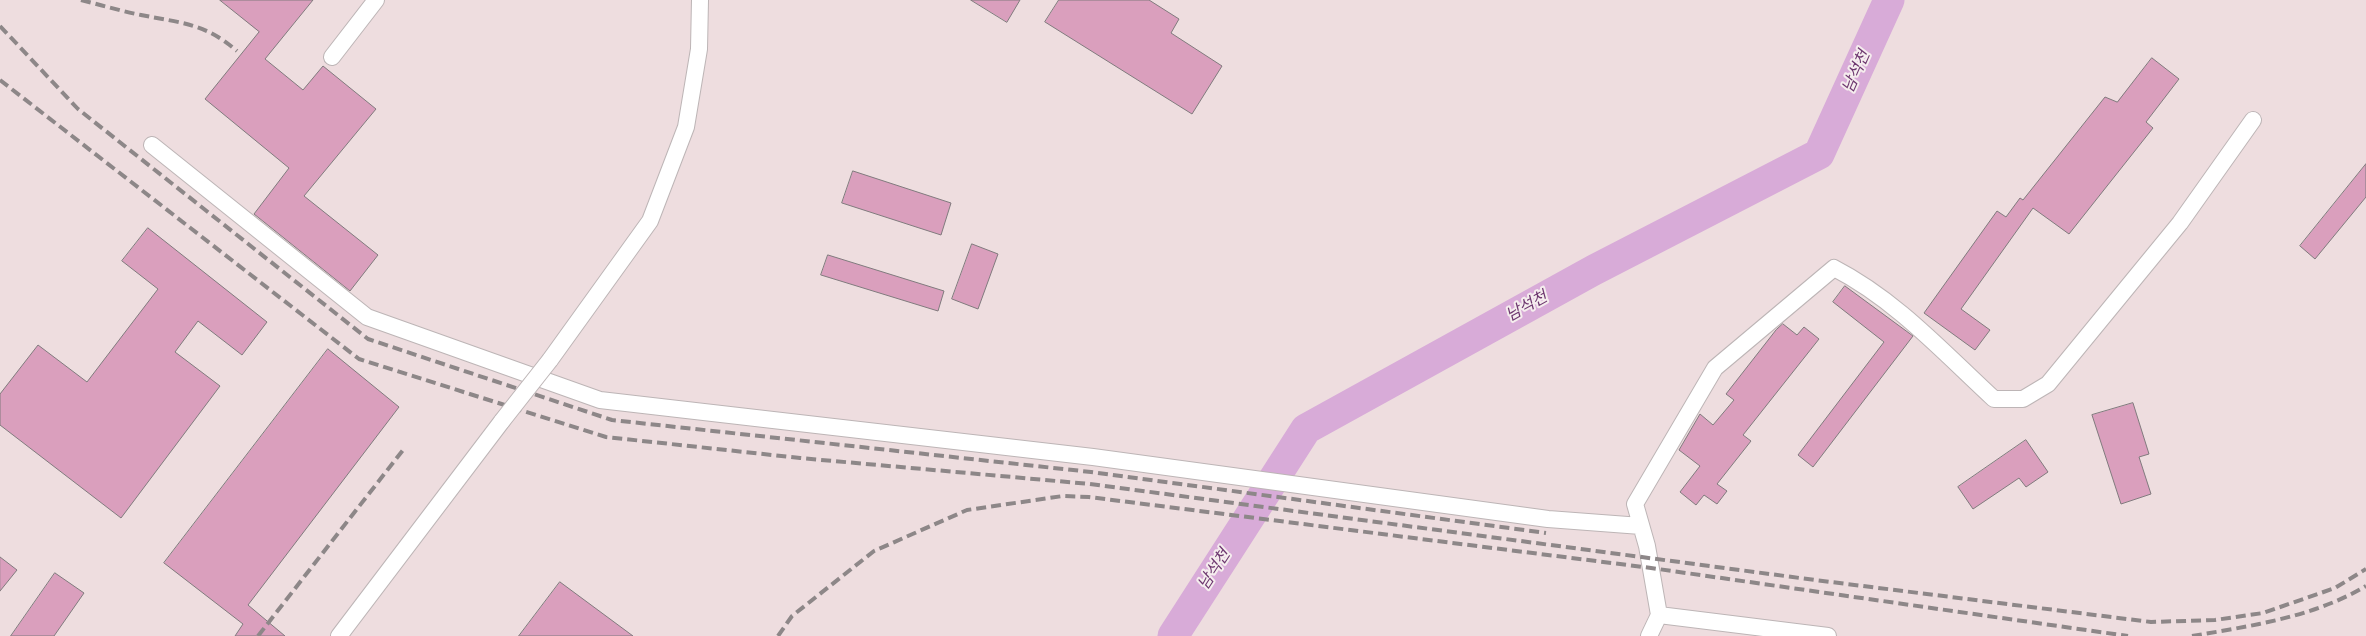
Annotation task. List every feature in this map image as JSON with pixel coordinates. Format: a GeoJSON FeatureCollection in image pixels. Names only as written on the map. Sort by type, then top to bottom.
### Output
{"type":"FeatureCollection","features":[{"type":"Feature","properties":{"kind":"lane"},"geometry":{"type":"LineString","coordinates":[[332,58],[376,0]]}},
{"type":"Feature","properties":{"kind":"lane"},"geometry":{"type":"LineString","coordinates":[[339,636],[550,360],[650,221],[686,128],[700,49],[700,0]]}},
{"type":"Feature","properties":{"kind":"lane"},"geometry":{"type":"LineString","coordinates":[[1650,636],[1659,615],[1647,546],[1634,504],[1715,368],[1834,268],[1862,283],[1893,305],[1994,399],[2023,399],[2048,384],[2055,376],[2180,223],[2253,120]]}},
{"type":"Feature","properties":{"kind":"lane"},"geometry":{"type":"LineString","coordinates":[[152,145],[367,317],[600,400],[1093,457],[1548,519],[1641,526]]}},
{"type":"Feature","properties":{"kind":"lane"},"geometry":{"type":"LineString","coordinates":[[1659,615],[1828,636]]}},
{"type":"Feature","properties":{"kind":"shaded area"},"geometry":{"type":"Polygon","coordinates":[[[0,0],[2366,0],[2366,636],[0,636],[0,0]]]}},
{"type":"Feature","properties":{"kind":"building"},"geometry":{"type":"Polygon","coordinates":[[[220,0],[313,0],[265,59],[303,90],[323,66],[376,109],[304,196],[378,255],[350,291],[254,214],[289,168],[205,99],[259,32],[220,0]]]}},
{"type":"Feature","properties":{"kind":"building"},"geometry":{"type":"Polygon","coordinates":[[[971,0],[1020,0],[1007,22],[971,0]]]}},
{"type":"Feature","properties":{"kind":"building"},"geometry":{"type":"Polygon","coordinates":[[[1059,0],[1149,0],[1179,19],[1171,33],[1222,66],[1192,114],[1045,22],[1059,0]]]}},
{"type":"Feature","properties":{"kind":"building"},"geometry":{"type":"Polygon","coordinates":[[[2152,58],[2179,79],[2146,122],[2153,128],[2069,234],[2033,208],[1961,309],[1990,330],[1975,350],[1924,313],[1997,211],[2006,217],[2020,198],[2023,200],[2105,97],[2117,102],[2152,58]]]}},
{"type":"Feature","properties":{"kind":"building"},"geometry":{"type":"Polygon","coordinates":[[[2366,164],[2366,197],[2315,259],[2300,246],[2366,164]]]}},
{"type":"Feature","properties":{"kind":"building"},"geometry":{"type":"Polygon","coordinates":[[[853,171],[951,203],[941,235],[842,203],[853,171]]]}},
{"type":"Feature","properties":{"kind":"building"},"geometry":{"type":"Polygon","coordinates":[[[148,228],[267,322],[242,355],[198,321],[175,352],[220,386],[121,518],[0,425],[0,394],[38,345],[87,382],[158,289],[122,261],[148,228]]]}},
{"type":"Feature","properties":{"kind":"building"},"geometry":{"type":"Polygon","coordinates":[[[972,244],[998,254],[978,309],[952,299],[972,244]]]}},
{"type":"Feature","properties":{"kind":"building"},"geometry":{"type":"Polygon","coordinates":[[[828,255],[944,291],[938,311],[821,275],[828,255]]]}},
{"type":"Feature","properties":{"kind":"building"},"geometry":{"type":"Polygon","coordinates":[[[1845,286],[1913,336],[1813,467],[1798,455],[1884,342],[1833,302],[1845,286]]]}},
{"type":"Feature","properties":{"kind":"building"},"geometry":{"type":"Polygon","coordinates":[[[1783,324],[1797,335],[1804,327],[1819,339],[1743,435],[1751,441],[1717,484],[1727,491],[1717,504],[1704,495],[1696,505],[1680,492],[1700,466],[1679,450],[1700,414],[1713,425],[1734,400],[1726,394],[1776,330],[1783,324]]]}},
{"type":"Feature","properties":{"kind":"building"},"geometry":{"type":"Polygon","coordinates":[[[328,349],[399,407],[248,605],[285,636],[235,636],[243,624],[164,563],[328,349]]]}},
{"type":"Feature","properties":{"kind":"building"},"geometry":{"type":"Polygon","coordinates":[[[2133,403],[2149,454],[2139,457],[2151,494],[2121,504],[2092,415],[2133,403]]]}},
{"type":"Feature","properties":{"kind":"building"},"geometry":{"type":"Polygon","coordinates":[[[2026,440],[2048,472],[2026,487],[2019,478],[1973,509],[1958,487],[2026,440]]]}},
{"type":"Feature","properties":{"kind":"building"},"geometry":{"type":"Polygon","coordinates":[[[0,557],[17,570],[0,591],[0,557]]]}},
{"type":"Feature","properties":{"kind":"building"},"geometry":{"type":"Polygon","coordinates":[[[55,573],[84,593],[54,636],[11,636],[55,573]]]}},
{"type":"Feature","properties":{"kind":"building"},"geometry":{"type":"Polygon","coordinates":[[[560,582],[633,636],[519,636],[560,582]]]}},
{"type":"Feature","properties":{"kind":"waterway","name":"남석천"},"geometry":{"type":"LineString","coordinates":[[1173,636],[1306,429],[1594,270],[1819,154],[1889,0]]}},
{"type":"Feature","properties":{"kind":"railway"},"geometry":{"type":"LineString","coordinates":[[81,0],[203,29],[237,51]]}},
{"type":"Feature","properties":{"kind":"railway"},"geometry":{"type":"LineString","coordinates":[[0,26],[78,109],[368,339],[612,420],[1091,472],[1546,533]]}},
{"type":"Feature","properties":{"kind":"railway"},"geometry":{"type":"LineString","coordinates":[[0,80],[359,359],[606,437],[800,458],[1090,484],[1815,580],[2151,622],[2215,620],[2263,613],[2335,588],[2366,569]]}},
{"type":"Feature","properties":{"kind":"railway"},"geometry":{"type":"LineString","coordinates":[[258,636],[403,450]]}},
{"type":"Feature","properties":{"kind":"railway"},"geometry":{"type":"LineString","coordinates":[[778,636],[792,616],[874,551],[967,510],[1063,496],[1089,497],[1651,568],[2128,636]]}},
{"type":"Feature","properties":{"kind":"railway"},"geometry":{"type":"LineString","coordinates":[[2192,636],[2259,624],[2304,613],[2346,597],[2366,586]]}}]}
